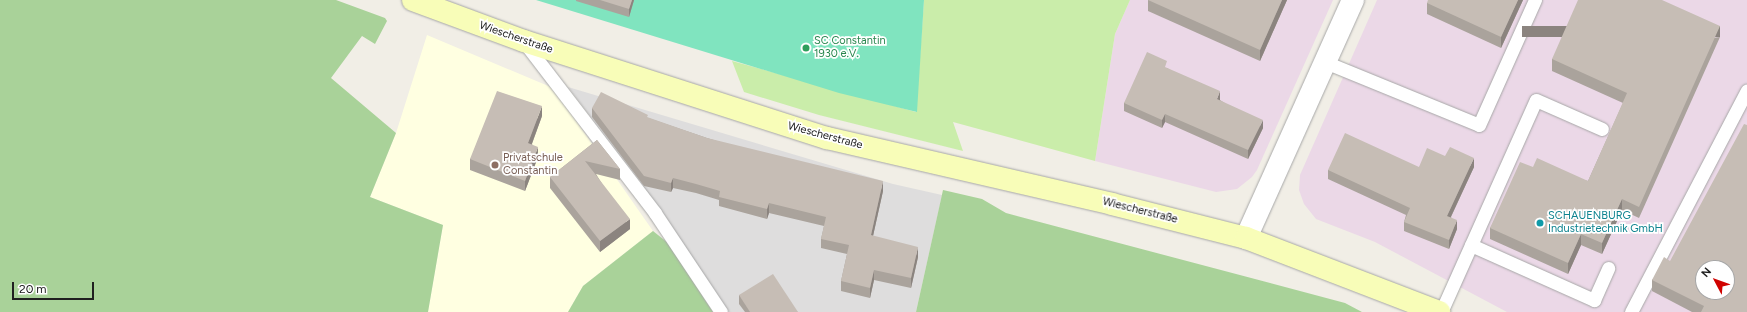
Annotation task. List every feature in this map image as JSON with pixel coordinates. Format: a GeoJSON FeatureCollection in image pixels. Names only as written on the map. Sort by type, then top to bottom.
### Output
{"type":"FeatureCollection","features":[{"type":"Feature","properties":{"kind":"main road","name":"Wiescherstraße"},"geometry":{"type":"LineString","coordinates":[[413,0],[524,41],[827,138],[1112,204],[1246,238],[1440,312]]}},
{"type":"Feature","properties":{"kind":"street"},"geometry":{"type":"LineString","coordinates":[[1246,238],[1353,0]]}},
{"type":"Feature","properties":{"kind":"lane"},"geometry":{"type":"LineString","coordinates":[[1325,62],[1479,125],[1535,0]]}},
{"type":"Feature","properties":{"kind":"lane"},"geometry":{"type":"LineString","coordinates":[[524,41],[655,213],[721,312]]}},
{"type":"Feature","properties":{"kind":"lane"},"geometry":{"type":"LineString","coordinates":[[1631,312],[1747,90]]}},
{"type":"Feature","properties":{"kind":"lane"},"geometry":{"type":"LineString","coordinates":[[1440,312],[1536,100],[1602,130]]}},
{"type":"Feature","properties":{"kind":"lane"},"geometry":{"type":"LineString","coordinates":[[1471,245],[1594,300],[1608,268]]}},
{"type":"Feature","properties":{"kind":"shaded area"},"geometry":{"type":"Polygon","coordinates":[[[1130,0],[1333,0],[1257,170],[1252,177],[1237,189],[1216,192],[1095,161],[1115,34],[1130,0]]]}},
{"type":"Feature","properties":{"kind":"shaded area"},"geometry":{"type":"Polygon","coordinates":[[[1377,0],[1747,0],[1747,312],[1507,312],[1375,242],[1316,219],[1304,204],[1299,190],[1300,175],[1377,0]]]}},
{"type":"Feature","properties":{"kind":"shaded area","name":"Privatschule Constantin"},"geometry":{"type":"Polygon","coordinates":[[[427,35],[553,88],[653,231],[583,286],[568,312],[428,312],[443,225],[370,197],[396,133],[427,35]]]}},
{"type":"Feature","properties":{"kind":"shaded area"},"geometry":{"type":"Polygon","coordinates":[[[568,87],[893,184],[942,195],[916,312],[728,312],[661,210],[568,87]]]}},
{"type":"Feature","properties":{"kind":"green space"},"geometry":{"type":"Polygon","coordinates":[[[0,0],[336,0],[385,18],[387,21],[375,44],[362,36],[331,78],[396,133],[370,197],[443,225],[428,312],[0,312],[0,0]]]}},
{"type":"Feature","properties":{"kind":"green space","name":"SC Constantin 1930 e.V."},"geometry":{"type":"Polygon","coordinates":[[[536,0],[924,0],[917,112],[839,93],[536,0]]]}},
{"type":"Feature","properties":{"kind":"green space"},"geometry":{"type":"Polygon","coordinates":[[[924,0],[1130,0],[1115,34],[1095,161],[953,122],[963,151],[819,115],[744,92],[732,61],[916,112],[924,0]]]}},
{"type":"Feature","properties":{"kind":"green space"},"geometry":{"type":"Polygon","coordinates":[[[943,190],[982,199],[1006,213],[1345,303],[1362,312],[916,312],[943,190]]]}},
{"type":"Feature","properties":{"kind":"green space"},"geometry":{"type":"Polygon","coordinates":[[[653,231],[668,243],[713,312],[568,312],[583,286],[653,231]]]}},
{"type":"Feature","properties":{"kind":"building"},"geometry":{"type":"Polygon","coordinates":[[[600,0],[632,0],[629,9],[600,0]]]}},
{"type":"Feature","properties":{"kind":"building"},"geometry":{"type":"Polygon","coordinates":[[[1148,0],[1282,0],[1260,50],[1148,0]]]}},
{"type":"Feature","properties":{"kind":"building"},"geometry":{"type":"Polygon","coordinates":[[[1428,0],[1518,0],[1501,37],[1427,3],[1428,0]]]}},
{"type":"Feature","properties":{"kind":"building"},"geometry":{"type":"Polygon","coordinates":[[[1578,0],[1662,0],[1720,26],[1639,207],[1622,199],[1602,243],[1581,234],[1568,263],[1490,228],[1520,162],[1533,167],[1537,158],[1588,181],[1627,93],[1552,59],[1578,0]]]}},
{"type":"Feature","properties":{"kind":"building"},"geometry":{"type":"Polygon","coordinates":[[[1147,52],[1167,61],[1165,67],[1220,91],[1217,99],[1263,120],[1248,150],[1165,114],[1162,120],[1124,103],[1147,52]]]}},
{"type":"Feature","properties":{"kind":"building"},"geometry":{"type":"Polygon","coordinates":[[[497,91],[542,106],[528,143],[538,147],[525,181],[470,159],[497,91]]]}},
{"type":"Feature","properties":{"kind":"building"},"geometry":{"type":"Polygon","coordinates":[[[601,92],[648,115],[647,117],[707,138],[883,181],[871,235],[918,247],[911,278],[874,270],[870,288],[841,281],[849,245],[821,239],[826,217],[769,203],[767,209],[719,197],[720,191],[696,184],[673,178],[671,183],[644,176],[592,108],[601,92]]]}},
{"type":"Feature","properties":{"kind":"building"},"geometry":{"type":"Polygon","coordinates":[[[1744,124],[1747,125],[1747,312],[1701,312],[1704,306],[1652,280],[1664,257],[1670,261],[1744,124]]]}},
{"type":"Feature","properties":{"kind":"building"},"geometry":{"type":"Polygon","coordinates":[[[1345,133],[1419,167],[1427,148],[1445,156],[1450,147],[1474,158],[1447,216],[1457,220],[1449,240],[1404,222],[1410,208],[1328,170],[1345,133]]]}},
{"type":"Feature","properties":{"kind":"building"},"geometry":{"type":"Polygon","coordinates":[[[597,140],[620,169],[585,161],[630,219],[600,241],[550,177],[597,140]]]}},
{"type":"Feature","properties":{"kind":"building"},"geometry":{"type":"Polygon","coordinates":[[[773,274],[798,312],[750,312],[739,295],[773,274]]]}},
{"type":"Feature","properties":{"kind":"place","name":"SC Constantin 1930 e.V."},"geometry":{"type":"Point","coordinates":[806,48]}},
{"type":"Feature","properties":{"kind":"place","name":"Privatschule Constantin"},"geometry":{"type":"Point","coordinates":[495,165]}},
{"type":"Feature","properties":{"kind":"place","name":"SCHAUENBURG Industrietechnik GmbH"},"geometry":{"type":"Point","coordinates":[1540,223]}}]}
